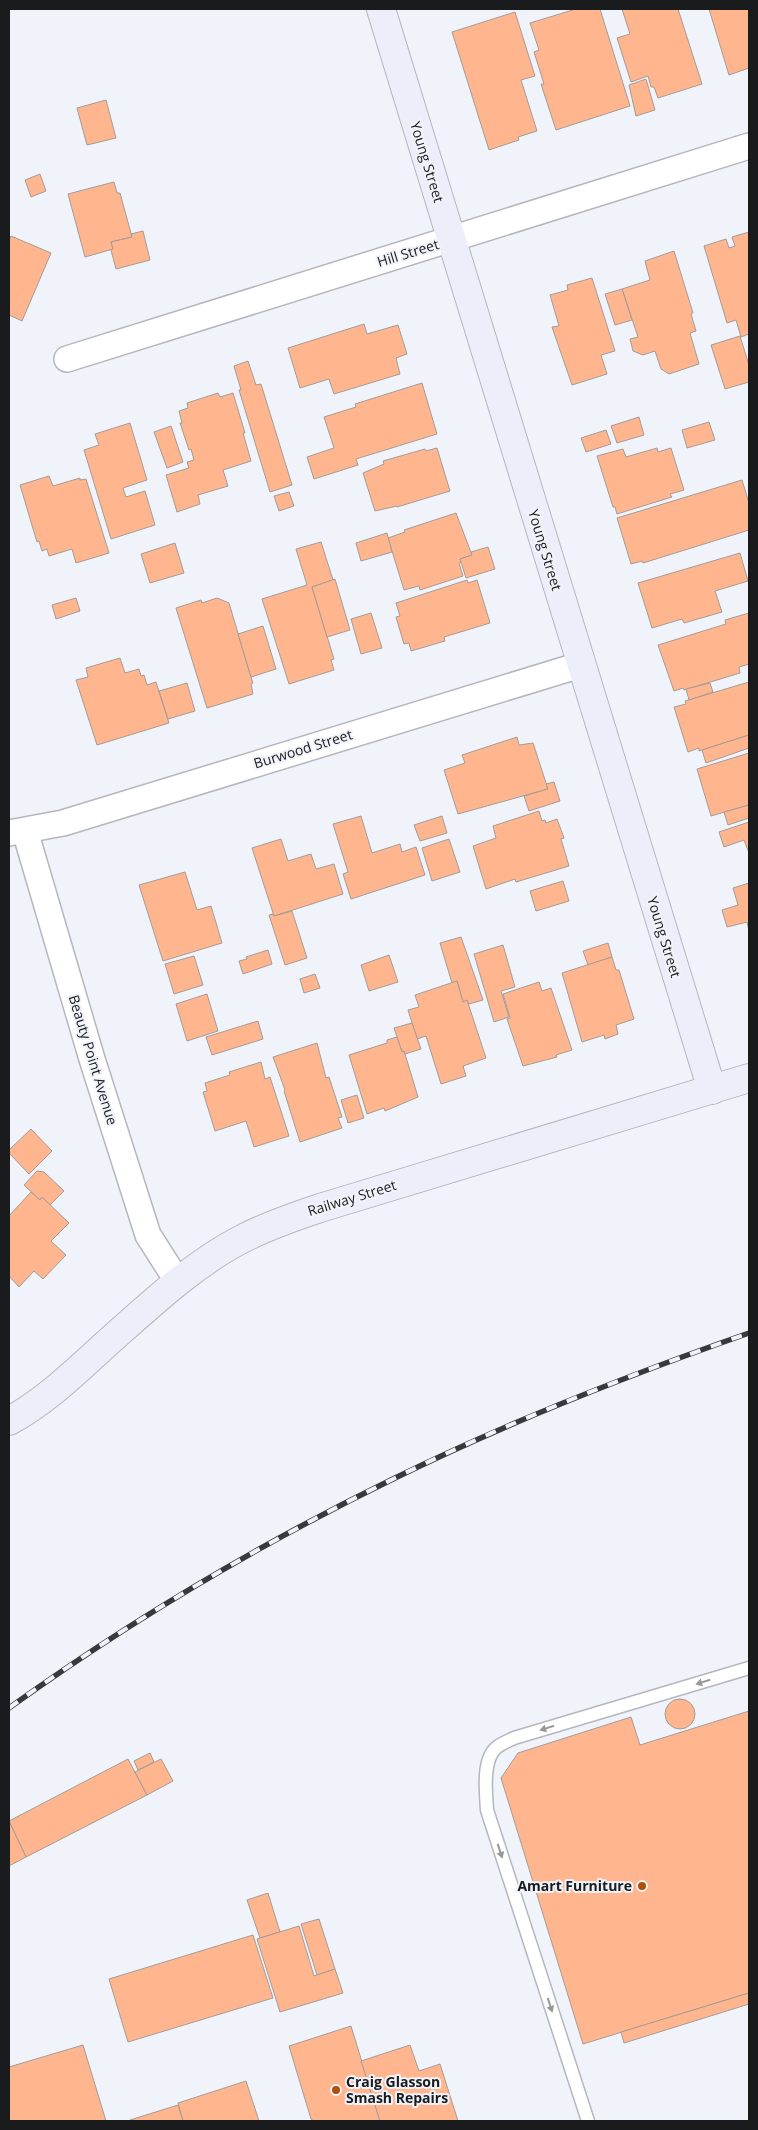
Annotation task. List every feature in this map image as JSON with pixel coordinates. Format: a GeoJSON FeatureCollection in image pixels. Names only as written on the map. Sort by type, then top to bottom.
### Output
{"type":"FeatureCollection","features":[{"type":"Feature","properties":{"kind":"street","name":"Young Street"},"geometry":{"type":"LineString","coordinates":[[381,9],[580,665],[712,1090]]}},
{"type":"Feature","properties":{"kind":"street","name":"Hill Street"},"geometry":{"type":"LineString","coordinates":[[67,359],[749,146]]}},
{"type":"Feature","properties":{"kind":"street","name":"Burwood Street"},"geometry":{"type":"LineString","coordinates":[[17,832],[63,823],[580,665]]}},
{"type":"Feature","properties":{"kind":"street","name":"Beauty Point Avenue"},"geometry":{"type":"LineString","coordinates":[[17,832],[148,1235],[178,1282]]}},
{"type":"Feature","properties":{"kind":"street","name":"Railway Street"},"geometry":{"type":"LineString","coordinates":[[9,1421],[72,1375],[178,1282],[210,1258],[242,1239],[279,1222],[320,1208],[749,1078]]}},
{"type":"Feature","properties":{"kind":"lane"},"geometry":{"type":"LineString","coordinates":[[588,2121],[487,1810],[485,1783],[488,1763],[495,1748],[514,1738],[749,1668]]}},
{"type":"Feature","properties":{"kind":"building"},"geometry":{"type":"Polygon","coordinates":[[[576,9],[600,9],[630,106],[556,130],[541,84],[544,84],[534,52],[539,50],[530,23],[576,9]]]}},
{"type":"Feature","properties":{"kind":"building"},"geometry":{"type":"Polygon","coordinates":[[[622,9],[678,9],[702,84],[658,98],[654,87],[651,87],[648,76],[631,82],[617,38],[630,34],[622,9]]]}},
{"type":"Feature","properties":{"kind":"building"},"geometry":{"type":"Polygon","coordinates":[[[709,9],[749,9],[749,68],[729,75],[709,9]]]}},
{"type":"Feature","properties":{"kind":"building"},"geometry":{"type":"Polygon","coordinates":[[[515,12],[535,76],[521,80],[537,131],[518,137],[519,140],[489,150],[452,32],[515,12]]]}},
{"type":"Feature","properties":{"kind":"building"},"geometry":{"type":"Polygon","coordinates":[[[646,79],[655,110],[636,116],[629,85],[646,79]]]}},
{"type":"Feature","properties":{"kind":"building"},"geometry":{"type":"Polygon","coordinates":[[[106,100],[116,138],[87,145],[77,108],[106,100]]]}},
{"type":"Feature","properties":{"kind":"building"},"geometry":{"type":"Polygon","coordinates":[[[40,174],[46,191],[31,197],[25,180],[40,174]]]}},
{"type":"Feature","properties":{"kind":"building"},"geometry":{"type":"Polygon","coordinates":[[[114,182],[117,193],[120,193],[132,237],[111,242],[113,249],[85,257],[68,194],[114,182]]]}},
{"type":"Feature","properties":{"kind":"building"},"geometry":{"type":"Polygon","coordinates":[[[143,231],[150,260],[116,269],[111,242],[132,237],[131,234],[143,231]]]}},
{"type":"Feature","properties":{"kind":"building"},"geometry":{"type":"Polygon","coordinates":[[[749,232],[749,334],[741,337],[736,320],[727,323],[704,246],[726,239],[729,248],[735,246],[732,237],[749,232]]]}},
{"type":"Feature","properties":{"kind":"building"},"geometry":{"type":"Polygon","coordinates":[[[11,236],[51,253],[22,321],[9,315],[9,240],[11,236]]]}},
{"type":"Feature","properties":{"kind":"building"},"geometry":{"type":"Polygon","coordinates":[[[674,251],[693,313],[691,314],[696,331],[690,333],[699,364],[669,374],[661,369],[655,351],[643,355],[633,351],[630,339],[638,337],[622,289],[650,280],[645,261],[674,251]]]}},
{"type":"Feature","properties":{"kind":"building"},"geometry":{"type":"Polygon","coordinates":[[[592,278],[615,351],[601,355],[607,374],[572,385],[552,327],[559,326],[550,295],[568,290],[567,285],[592,278]]]}},
{"type":"Feature","properties":{"kind":"building"},"geometry":{"type":"Polygon","coordinates":[[[622,289],[632,320],[615,325],[605,294],[622,289]]]}},
{"type":"Feature","properties":{"kind":"building"},"geometry":{"type":"Polygon","coordinates":[[[364,324],[367,334],[398,325],[407,354],[396,358],[400,374],[334,394],[329,379],[300,388],[288,348],[364,324]]]}},
{"type":"Feature","properties":{"kind":"building"},"geometry":{"type":"Polygon","coordinates":[[[740,336],[749,365],[749,382],[725,389],[711,345],[740,336]]]}},
{"type":"Feature","properties":{"kind":"building"},"geometry":{"type":"Polygon","coordinates":[[[248,361],[256,385],[261,384],[292,485],[270,492],[239,390],[241,390],[234,366],[248,361]]]}},
{"type":"Feature","properties":{"kind":"building"},"geometry":{"type":"Polygon","coordinates":[[[422,383],[437,434],[356,459],[358,465],[314,479],[307,457],[334,448],[324,417],[356,407],[355,404],[422,383]]]}},
{"type":"Feature","properties":{"kind":"building"},"geometry":{"type":"Polygon","coordinates":[[[218,393],[220,397],[233,393],[251,461],[223,470],[228,486],[198,495],[200,504],[177,512],[166,475],[189,468],[187,462],[194,460],[180,423],[182,423],[179,411],[188,408],[187,403],[218,393]]]}},
{"type":"Feature","properties":{"kind":"building"},"geometry":{"type":"Polygon","coordinates":[[[639,417],[644,435],[617,443],[611,426],[639,417]]]}},
{"type":"Feature","properties":{"kind":"building"},"geometry":{"type":"Polygon","coordinates":[[[709,422],[715,440],[687,448],[682,430],[709,422]]]}},
{"type":"Feature","properties":{"kind":"building"},"geometry":{"type":"Polygon","coordinates":[[[130,423],[147,480],[123,488],[126,497],[145,491],[155,525],[111,539],[84,450],[99,445],[95,434],[130,423]]]}},
{"type":"Feature","properties":{"kind":"building"},"geometry":{"type":"Polygon","coordinates":[[[171,426],[183,462],[167,468],[154,432],[171,426]]]}},
{"type":"Feature","properties":{"kind":"building"},"geometry":{"type":"Polygon","coordinates":[[[606,430],[611,444],[586,452],[581,438],[606,430]]]}},
{"type":"Feature","properties":{"kind":"building"},"geometry":{"type":"Polygon","coordinates":[[[437,448],[450,491],[397,507],[375,511],[363,473],[384,464],[383,461],[425,449],[426,451],[437,448]]]}},
{"type":"Feature","properties":{"kind":"building"},"geometry":{"type":"Polygon","coordinates":[[[657,448],[658,452],[671,448],[684,490],[670,494],[672,497],[617,514],[597,456],[623,449],[626,457],[657,448]]]}},
{"type":"Feature","properties":{"kind":"building"},"geometry":{"type":"Polygon","coordinates":[[[49,476],[53,486],[80,478],[80,480],[86,479],[109,553],[76,563],[72,549],[49,556],[47,549],[42,551],[39,541],[37,542],[20,485],[49,476]]]}},
{"type":"Feature","properties":{"kind":"building"},"geometry":{"type":"Polygon","coordinates":[[[742,480],[749,503],[749,530],[643,563],[642,561],[631,564],[617,518],[742,480]]]}},
{"type":"Feature","properties":{"kind":"building"},"geometry":{"type":"Polygon","coordinates":[[[289,492],[294,506],[279,511],[274,496],[289,492]]]}},
{"type":"Feature","properties":{"kind":"building"},"geometry":{"type":"Polygon","coordinates":[[[456,513],[472,555],[460,559],[461,562],[459,563],[463,576],[420,590],[419,586],[404,590],[388,538],[405,532],[404,530],[456,513]]]}},
{"type":"Feature","properties":{"kind":"building"},"geometry":{"type":"Polygon","coordinates":[[[387,533],[392,552],[361,561],[356,543],[387,533]]]}},
{"type":"Feature","properties":{"kind":"building"},"geometry":{"type":"Polygon","coordinates":[[[321,542],[333,580],[312,587],[334,659],[331,660],[334,670],[289,684],[262,599],[307,585],[296,549],[321,542]]]}},
{"type":"Feature","properties":{"kind":"building"},"geometry":{"type":"Polygon","coordinates":[[[175,543],[184,573],[150,583],[141,554],[175,543]]]}},
{"type":"Feature","properties":{"kind":"building"},"geometry":{"type":"Polygon","coordinates":[[[488,547],[495,569],[466,578],[460,559],[472,555],[471,552],[488,547]]]}},
{"type":"Feature","properties":{"kind":"building"},"geometry":{"type":"Polygon","coordinates":[[[740,553],[748,581],[715,591],[722,612],[684,623],[682,619],[652,628],[638,583],[740,553]]]}},
{"type":"Feature","properties":{"kind":"building"},"geometry":{"type":"Polygon","coordinates":[[[335,579],[350,630],[327,637],[312,587],[335,579]]]}},
{"type":"Feature","properties":{"kind":"building"},"geometry":{"type":"Polygon","coordinates":[[[467,580],[468,583],[477,580],[490,623],[444,637],[445,641],[411,651],[409,643],[404,644],[396,617],[400,616],[396,603],[467,580]]]}},
{"type":"Feature","properties":{"kind":"building"},"geometry":{"type":"Polygon","coordinates":[[[76,598],[80,611],[56,619],[52,605],[76,598]]]}},
{"type":"Feature","properties":{"kind":"building"},"geometry":{"type":"Polygon","coordinates":[[[217,598],[229,603],[253,683],[251,684],[253,694],[207,708],[176,608],[201,600],[202,603],[217,598]]]}},
{"type":"Feature","properties":{"kind":"building"},"geometry":{"type":"Polygon","coordinates":[[[371,613],[382,648],[361,654],[351,619],[371,613]]]}},
{"type":"Feature","properties":{"kind":"building"},"geometry":{"type":"Polygon","coordinates":[[[749,613],[749,664],[739,667],[740,673],[684,690],[683,688],[674,691],[658,645],[726,624],[725,620],[749,613]]]}},
{"type":"Feature","properties":{"kind":"building"},"geometry":{"type":"Polygon","coordinates":[[[263,626],[276,669],[251,677],[238,634],[263,626]]]}},
{"type":"Feature","properties":{"kind":"building"},"geometry":{"type":"Polygon","coordinates":[[[120,658],[125,673],[139,669],[141,676],[144,675],[147,685],[156,682],[169,723],[97,745],[76,680],[88,677],[86,668],[120,658]]]}},
{"type":"Feature","properties":{"kind":"building"},"geometry":{"type":"Polygon","coordinates":[[[749,682],[749,735],[699,751],[699,748],[688,752],[674,707],[686,704],[685,701],[749,682]]]}},
{"type":"Feature","properties":{"kind":"building"},"geometry":{"type":"Polygon","coordinates":[[[187,683],[195,711],[168,719],[159,691],[187,683]]]}},
{"type":"Feature","properties":{"kind":"building"},"geometry":{"type":"Polygon","coordinates":[[[710,683],[713,692],[689,700],[686,689],[710,683]]]}},
{"type":"Feature","properties":{"kind":"building"},"geometry":{"type":"Polygon","coordinates":[[[749,735],[749,748],[706,763],[702,750],[749,735]]]}},
{"type":"Feature","properties":{"kind":"building"},"geometry":{"type":"Polygon","coordinates":[[[517,737],[519,745],[533,743],[548,789],[458,814],[444,770],[465,763],[462,755],[517,737]]]}},
{"type":"Feature","properties":{"kind":"building"},"geometry":{"type":"Polygon","coordinates":[[[749,753],[749,805],[711,816],[697,769],[749,753]]]}},
{"type":"Feature","properties":{"kind":"building"},"geometry":{"type":"Polygon","coordinates":[[[554,782],[560,801],[529,811],[524,796],[548,789],[546,784],[554,782]]]}},
{"type":"Feature","properties":{"kind":"building"},"geometry":{"type":"Polygon","coordinates":[[[749,805],[749,818],[728,825],[724,812],[749,805]]]}},
{"type":"Feature","properties":{"kind":"building"},"geometry":{"type":"Polygon","coordinates":[[[539,811],[542,821],[545,820],[546,823],[557,819],[564,838],[561,839],[569,866],[516,882],[515,879],[486,889],[473,846],[496,838],[493,826],[539,811]]]}},
{"type":"Feature","properties":{"kind":"building"},"geometry":{"type":"Polygon","coordinates":[[[361,816],[372,853],[400,844],[402,852],[416,847],[425,875],[351,899],[343,874],[348,872],[333,824],[361,816]]]}},
{"type":"Feature","properties":{"kind":"building"},"geometry":{"type":"Polygon","coordinates":[[[442,816],[447,833],[420,841],[414,825],[442,816]]]}},
{"type":"Feature","properties":{"kind":"building"},"geometry":{"type":"Polygon","coordinates":[[[749,822],[749,853],[744,840],[724,847],[719,832],[749,822]]]}},
{"type":"Feature","properties":{"kind":"building"},"geometry":{"type":"Polygon","coordinates":[[[281,839],[288,861],[311,854],[316,869],[334,864],[343,894],[274,916],[252,848],[281,839]]]}},
{"type":"Feature","properties":{"kind":"building"},"geometry":{"type":"Polygon","coordinates":[[[449,839],[460,872],[432,881],[422,848],[449,839]]]}},
{"type":"Feature","properties":{"kind":"building"},"geometry":{"type":"Polygon","coordinates":[[[185,872],[197,910],[211,906],[222,943],[163,961],[139,885],[185,872]]]}},
{"type":"Feature","properties":{"kind":"building"},"geometry":{"type":"Polygon","coordinates":[[[563,881],[569,901],[536,911],[530,891],[563,881]]]}},
{"type":"Feature","properties":{"kind":"building"},"geometry":{"type":"Polygon","coordinates":[[[749,883],[749,931],[747,922],[727,927],[722,910],[738,905],[733,888],[749,883]]]}},
{"type":"Feature","properties":{"kind":"building"},"geometry":{"type":"Polygon","coordinates":[[[292,911],[307,958],[285,965],[269,915],[273,914],[274,916],[292,911]]]}},
{"type":"Feature","properties":{"kind":"building"},"geometry":{"type":"Polygon","coordinates":[[[461,937],[483,1000],[469,1004],[467,1000],[463,1002],[457,981],[452,983],[440,943],[461,937]]]}},
{"type":"Feature","properties":{"kind":"building"},"geometry":{"type":"Polygon","coordinates":[[[608,943],[612,957],[588,965],[583,951],[608,943]]]}},
{"type":"Feature","properties":{"kind":"building"},"geometry":{"type":"Polygon","coordinates":[[[503,945],[515,987],[501,991],[509,1017],[494,1022],[474,954],[503,945]]]}},
{"type":"Feature","properties":{"kind":"building"},"geometry":{"type":"Polygon","coordinates":[[[268,950],[272,964],[243,974],[239,961],[268,950]]]}},
{"type":"Feature","properties":{"kind":"building"},"geometry":{"type":"Polygon","coordinates":[[[389,955],[398,982],[369,991],[361,965],[389,955]]]}},
{"type":"Feature","properties":{"kind":"building"},"geometry":{"type":"Polygon","coordinates":[[[194,956],[203,985],[174,994],[165,964],[194,956]]]}},
{"type":"Feature","properties":{"kind":"building"},"geometry":{"type":"Polygon","coordinates":[[[612,957],[616,970],[619,970],[634,1019],[616,1025],[618,1034],[605,1039],[604,1035],[582,1042],[562,973],[612,957]]]}},
{"type":"Feature","properties":{"kind":"building"},"geometry":{"type":"Polygon","coordinates":[[[315,974],[320,988],[304,993],[300,979],[315,974]]]}},
{"type":"Feature","properties":{"kind":"building"},"geometry":{"type":"Polygon","coordinates":[[[457,981],[463,1002],[467,1000],[486,1058],[463,1066],[466,1076],[441,1084],[426,1036],[417,1039],[408,1010],[419,1007],[415,995],[457,981]]]}},
{"type":"Feature","properties":{"kind":"building"},"geometry":{"type":"Polygon","coordinates":[[[539,982],[542,991],[551,988],[572,1050],[556,1055],[557,1057],[523,1066],[507,1019],[510,1018],[503,994],[539,982]]]}},
{"type":"Feature","properties":{"kind":"building"},"geometry":{"type":"Polygon","coordinates":[[[207,994],[218,1031],[187,1041],[176,1004],[207,994]]]}},
{"type":"Feature","properties":{"kind":"building"},"geometry":{"type":"Polygon","coordinates":[[[258,1021],[263,1039],[212,1055],[206,1037],[258,1021]]]}},
{"type":"Feature","properties":{"kind":"building"},"geometry":{"type":"Polygon","coordinates":[[[412,1023],[421,1049],[405,1054],[404,1051],[402,1052],[394,1028],[412,1023]]]}},
{"type":"Feature","properties":{"kind":"building"},"geometry":{"type":"Polygon","coordinates":[[[397,1037],[402,1052],[404,1051],[418,1097],[385,1111],[384,1108],[367,1114],[349,1055],[387,1043],[387,1040],[397,1037]]]}},
{"type":"Feature","properties":{"kind":"building"},"geometry":{"type":"Polygon","coordinates":[[[317,1043],[326,1078],[329,1077],[342,1117],[338,1118],[342,1128],[300,1142],[273,1057],[317,1043]]]}},
{"type":"Feature","properties":{"kind":"building"},"geometry":{"type":"Polygon","coordinates":[[[261,1062],[265,1079],[270,1077],[289,1136],[254,1147],[246,1121],[215,1131],[203,1092],[207,1091],[205,1083],[230,1075],[229,1072],[261,1062]]]}},
{"type":"Feature","properties":{"kind":"building"},"geometry":{"type":"Polygon","coordinates":[[[357,1095],[364,1118],[348,1123],[341,1100],[357,1095]]]}},
{"type":"Feature","properties":{"kind":"building"},"geometry":{"type":"Polygon","coordinates":[[[31,1129],[52,1151],[29,1174],[9,1153],[9,1150],[31,1129]]]}},
{"type":"Feature","properties":{"kind":"building"},"geometry":{"type":"Polygon","coordinates":[[[37,1171],[44,1172],[64,1191],[50,1205],[42,1197],[40,1200],[24,1185],[37,1171]]]}},
{"type":"Feature","properties":{"kind":"building"},"geometry":{"type":"Polygon","coordinates":[[[31,1192],[40,1200],[42,1197],[69,1223],[51,1241],[66,1255],[43,1279],[34,1271],[19,1287],[9,1276],[9,1216],[31,1192]]]}},
{"type":"Feature","properties":{"kind":"building"},"geometry":{"type":"Polygon","coordinates":[[[680,1699],[691,1703],[695,1714],[691,1725],[680,1729],[669,1725],[665,1714],[669,1703],[680,1699]]]}},
{"type":"Feature","properties":{"kind":"building","name":"Amart Furniture"},"geometry":{"type":"Polygon","coordinates":[[[749,1711],[749,1993],[583,2044],[501,1778],[518,1753],[631,1717],[640,1745],[749,1711]]]}},
{"type":"Feature","properties":{"kind":"building"},"geometry":{"type":"Polygon","coordinates":[[[150,1753],[154,1762],[138,1770],[134,1761],[150,1753]]]}},
{"type":"Feature","properties":{"kind":"building"},"geometry":{"type":"Polygon","coordinates":[[[128,1759],[147,1795],[26,1857],[9,1821],[128,1759]]]}},
{"type":"Feature","properties":{"kind":"building"},"geometry":{"type":"Polygon","coordinates":[[[161,1759],[173,1781],[147,1795],[135,1772],[161,1759]]]}},
{"type":"Feature","properties":{"kind":"building"},"geometry":{"type":"Polygon","coordinates":[[[9,1821],[26,1857],[9,1866],[9,1821]]]}},
{"type":"Feature","properties":{"kind":"building"},"geometry":{"type":"Polygon","coordinates":[[[268,1893],[280,1932],[260,1938],[247,1900],[268,1893]]]}},
{"type":"Feature","properties":{"kind":"building"},"geometry":{"type":"Polygon","coordinates":[[[319,1919],[335,1969],[317,1975],[301,1924],[319,1919]]]}},
{"type":"Feature","properties":{"kind":"building"},"geometry":{"type":"Polygon","coordinates":[[[299,1926],[314,1976],[335,1969],[343,1993],[280,2012],[257,1939],[299,1926]]]}},
{"type":"Feature","properties":{"kind":"building"},"geometry":{"type":"Polygon","coordinates":[[[253,1935],[273,1998],[128,2042],[109,1979],[253,1935]]]}},
{"type":"Feature","properties":{"kind":"building"},"geometry":{"type":"Polygon","coordinates":[[[749,1993],[749,2004],[624,2043],[621,2032],[749,1993]]]}},
{"type":"Feature","properties":{"kind":"building","name":"Craig Glasson Smash Repairs"},"geometry":{"type":"Polygon","coordinates":[[[351,2026],[380,2121],[314,2121],[311,2119],[289,2046],[351,2026]]]}},
{"type":"Feature","properties":{"kind":"building"},"geometry":{"type":"Polygon","coordinates":[[[83,2045],[106,2121],[9,2121],[9,2067],[83,2045]]]}},
{"type":"Feature","properties":{"kind":"building"},"geometry":{"type":"Polygon","coordinates":[[[410,2045],[419,2071],[440,2064],[458,2121],[380,2121],[361,2061],[410,2045]]]}},
{"type":"Feature","properties":{"kind":"building"},"geometry":{"type":"Polygon","coordinates":[[[246,2081],[259,2121],[183,2121],[178,2103],[246,2081]]]}},
{"type":"Feature","properties":{"kind":"building"},"geometry":{"type":"Polygon","coordinates":[[[178,2105],[183,2121],[130,2121],[130,2120],[178,2105]]]}},
{"type":"Feature","properties":{"kind":"railway"},"geometry":{"type":"LineString","coordinates":[[9,1708],[101,1645],[196,1585],[343,1504],[436,1458],[525,1419],[614,1383],[749,1333]]}},
{"type":"Feature","properties":{"kind":"place","name":"Amart Furniture"},"geometry":{"type":"Point","coordinates":[642,1886]}},
{"type":"Feature","properties":{"kind":"place","name":"Craig Glasson Smash Repairs"},"geometry":{"type":"Point","coordinates":[336,2090]}}]}
